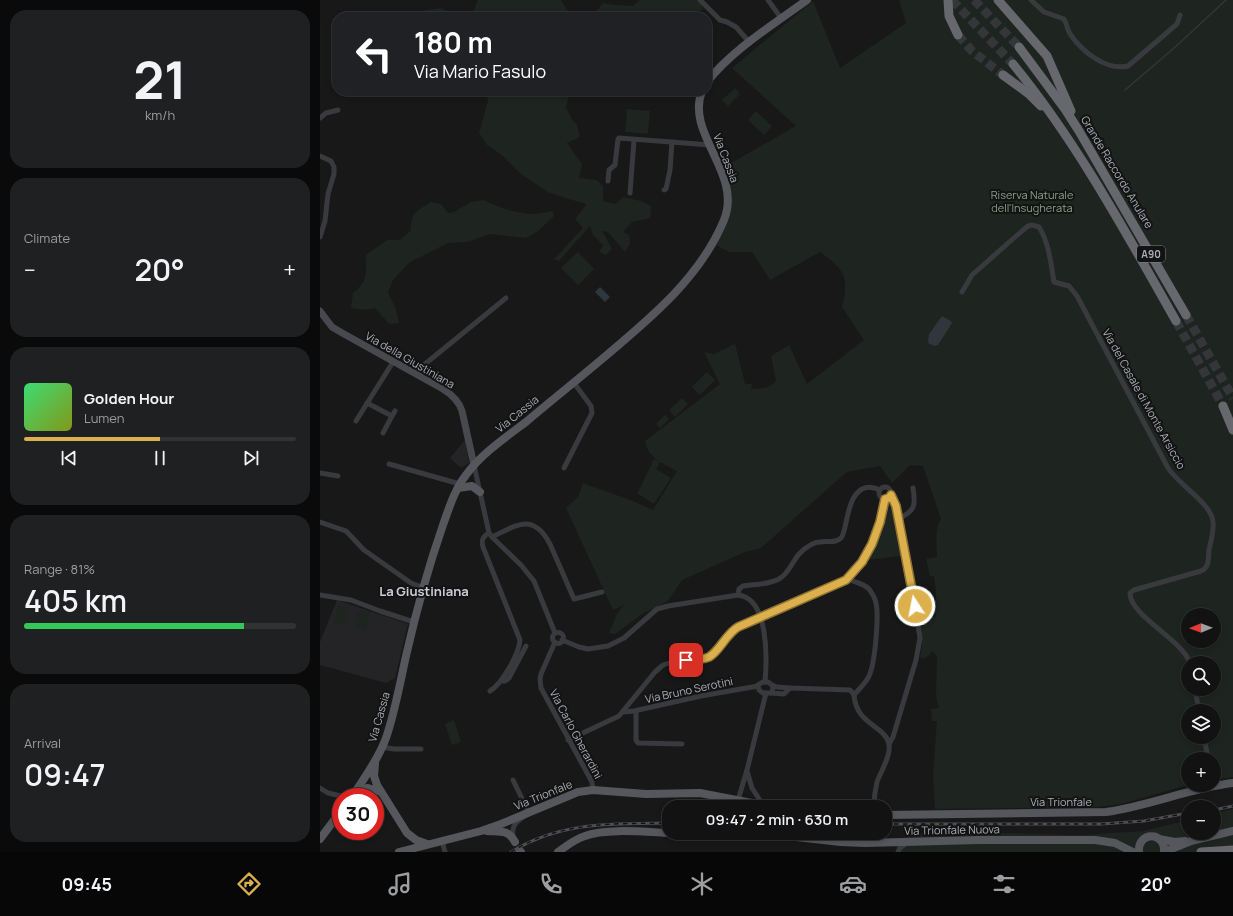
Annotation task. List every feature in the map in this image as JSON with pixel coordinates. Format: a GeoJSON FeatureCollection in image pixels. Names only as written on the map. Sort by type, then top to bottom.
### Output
{"type":"FeatureCollection","features":[{"type":"Feature","properties":{"kind":"highway"},"geometry":{"type":"LineString","coordinates":[[948,0],[949,16],[958,34]]}},
{"type":"Feature","properties":{"kind":"highway"},"geometry":{"type":"LineString","coordinates":[[998,0],[1047,56],[1079,131]]}},
{"type":"Feature","properties":{"kind":"highway","name":"Grande Raccordo Anulare"},"geometry":{"type":"LineString","coordinates":[[1019,47],[1065,109],[1079,131],[1186,315]]}},
{"type":"Feature","properties":{"kind":"highway","name":"A90"},"geometry":{"type":"LineString","coordinates":[[1013,64],[1039,96],[1055,120],[1106,201],[1176,321]]}},
{"type":"Feature","properties":{"kind":"highway"},"geometry":{"type":"LineString","coordinates":[[1003,75],[1029,94],[1055,120]]}},
{"type":"Feature","properties":{"kind":"highway"},"geometry":{"type":"LineString","coordinates":[[1223,406],[1233,430]]}},
{"type":"Feature","properties":{"kind":"highway"},"geometry":{"type":"LineString","coordinates":[[1201,852],[1233,850]]}},
{"type":"Feature","properties":{"kind":"main road"},"geometry":{"type":"LineString","coordinates":[[712,77],[726,62],[781,18],[807,0]]}},
{"type":"Feature","properties":{"kind":"main road","name":"Via Cassia"},"geometry":{"type":"LineString","coordinates":[[358,788],[376,760],[382,747],[390,722],[414,622],[441,532],[459,486],[466,474],[474,465],[630,335],[669,299],[694,271],[711,244],[724,218],[728,201],[722,171],[698,114],[698,102],[700,96]]}},
{"type":"Feature","properties":{"kind":"main road"},"geometry":{"type":"LineString","coordinates":[[459,486],[472,486],[480,492]]}},
{"type":"Feature","properties":{"kind":"main road"},"geometry":{"type":"LineString","coordinates":[[376,760],[374,776],[378,788]]}},
{"type":"Feature","properties":{"kind":"main road","name":"Via Trionfale"},"geometry":{"type":"LineString","coordinates":[[1221,784],[1233,783]]}},
{"type":"Feature","properties":{"kind":"main road","name":"Via Trionfale"},"geometry":{"type":"LineString","coordinates":[[398,852],[482,831],[578,792],[593,790],[646,794],[700,793],[738,800]]}},
{"type":"Feature","properties":{"kind":"main road","name":"Via Trionfale"},"geometry":{"type":"LineString","coordinates":[[892,815],[1106,812],[1146,805],[1189,792]]}},
{"type":"Feature","properties":{"kind":"main road"},"geometry":{"type":"LineString","coordinates":[[384,798],[406,833],[416,840],[430,844]]}},
{"type":"Feature","properties":{"kind":"main road"},"geometry":{"type":"LineString","coordinates":[[320,839],[332,823]]}},
{"type":"Feature","properties":{"kind":"main road"},"geometry":{"type":"LineString","coordinates":[[482,831],[505,832],[514,840]]}},
{"type":"Feature","properties":{"kind":"main road"},"geometry":{"type":"LineString","coordinates":[[558,852],[577,839],[592,834],[611,832],[662,833]]}},
{"type":"Feature","properties":{"kind":"main road"},"geometry":{"type":"LineString","coordinates":[[1139,852],[1139,845],[1143,839],[1150,836],[1174,842],[1191,841],[1233,832]]}},
{"type":"Feature","properties":{"kind":"main road"},"geometry":{"type":"LineString","coordinates":[[398,852],[406,843],[406,833]]}},
{"type":"Feature","properties":{"kind":"main road"},"geometry":{"type":"LineString","coordinates":[[1159,839],[1163,845],[1164,852],[1191,841]]}},
{"type":"Feature","properties":{"kind":"main road","name":"Via Trionfale Nuova"},"geometry":{"type":"LineString","coordinates":[[823,840],[888,843],[979,840],[1095,840],[1115,843],[1133,852]]}},
{"type":"Feature","properties":{"kind":"street"},"geometry":{"type":"LineString","coordinates":[[700,0],[719,19],[736,27],[750,43]]}},
{"type":"Feature","properties":{"kind":"street"},"geometry":{"type":"LineString","coordinates":[[768,0],[781,18]]}},
{"type":"Feature","properties":{"kind":"street"},"geometry":{"type":"LineString","coordinates":[[1031,0],[1044,12],[1064,19],[1071,34],[1089,54],[1104,64],[1122,67],[1128,66],[1177,24],[1180,15]]}},
{"type":"Feature","properties":{"kind":"street"},"geometry":{"type":"LineString","coordinates":[[320,118],[326,112],[338,110]]}},
{"type":"Feature","properties":{"kind":"street"},"geometry":{"type":"LineString","coordinates":[[608,181],[609,170],[615,165],[619,138],[710,145]]}},
{"type":"Feature","properties":{"kind":"street"},"geometry":{"type":"LineString","coordinates":[[630,193],[634,140]]}},
{"type":"Feature","properties":{"kind":"street"},"geometry":{"type":"LineString","coordinates":[[664,190],[666,188],[670,170],[672,142]]}},
{"type":"Feature","properties":{"kind":"street"},"geometry":{"type":"LineString","coordinates":[[320,156],[331,161],[334,170],[328,194],[325,221],[320,237]]}},
{"type":"Feature","properties":{"kind":"street","name":"Via del Casale di Monte Arsiccio"},"geometry":{"type":"LineString","coordinates":[[962,292],[972,275],[1024,229],[1032,225],[1039,227],[1045,240],[1050,258],[1054,282],[1068,286],[1077,296],[1166,464],[1177,480],[1207,507],[1212,516],[1213,531],[1206,568],[1200,572],[1134,590],[1130,593],[1130,598],[1133,604],[1152,624],[1182,649],[1187,656]]}},
{"type":"Feature","properties":{"kind":"street"},"geometry":{"type":"LineString","coordinates":[[414,373],[506,298]]}},
{"type":"Feature","properties":{"kind":"street","name":"Via della Giustiniana"},"geometry":{"type":"LineString","coordinates":[[320,311],[332,327],[352,340],[446,391],[460,405],[474,465]]}},
{"type":"Feature","properties":{"kind":"street"},"geometry":{"type":"LineString","coordinates":[[356,421],[393,362]]}},
{"type":"Feature","properties":{"kind":"street"},"geometry":{"type":"LineString","coordinates":[[564,468],[592,413],[590,406],[574,383]]}},
{"type":"Feature","properties":{"kind":"street"},"geometry":{"type":"LineString","coordinates":[[367,403],[392,416]]}},
{"type":"Feature","properties":{"kind":"street"},"geometry":{"type":"LineString","coordinates":[[383,433],[395,411]]}},
{"type":"Feature","properties":{"kind":"street"},"geometry":{"type":"LineString","coordinates":[[389,464],[459,486]]}},
{"type":"Feature","properties":{"kind":"street"},"geometry":{"type":"LineString","coordinates":[[474,465],[491,535],[521,565],[534,581],[555,633]]}},
{"type":"Feature","properties":{"kind":"street"},"geometry":{"type":"LineString","coordinates":[[320,473],[338,476]]}},
{"type":"Feature","properties":{"kind":"street"},"geometry":{"type":"LineString","coordinates":[[880,490],[882,487],[887,486],[891,490],[891,495],[895,504],[918,619],[920,638],[916,660],[893,738],[889,744]]}},
{"type":"Feature","properties":{"kind":"street"},"geometry":{"type":"LineString","coordinates":[[738,595],[739,589],[743,586],[771,582],[781,578],[799,553],[809,546],[819,542],[835,541],[840,539],[855,496],[860,491],[867,488],[880,490]]}},
{"type":"Feature","properties":{"kind":"street"},"geometry":{"type":"LineString","coordinates":[[898,519],[909,513],[914,507],[915,500],[913,488]]}},
{"type":"Feature","properties":{"kind":"street"},"geometry":{"type":"LineString","coordinates":[[880,490],[880,496],[885,499]]}},
{"type":"Feature","properties":{"kind":"street"},"geometry":{"type":"LineString","coordinates":[[885,499],[889,498],[891,495]]}},
{"type":"Feature","properties":{"kind":"street"},"geometry":{"type":"LineString","coordinates":[[568,740],[615,719],[624,712],[655,672],[662,666],[672,662],[708,657],[712,655],[735,629],[846,580],[862,562],[872,544],[880,522],[885,499]]}},
{"type":"Feature","properties":{"kind":"street"},"geometry":{"type":"LineString","coordinates":[[320,522],[346,531],[364,550],[411,583],[424,588]]}},
{"type":"Feature","properties":{"kind":"street"},"geometry":{"type":"LineString","coordinates":[[490,691],[502,680],[519,649],[520,635],[483,547],[483,537],[519,525],[529,524],[534,526],[550,544],[574,599],[602,592]]}},
{"type":"Feature","properties":{"kind":"street"},"geometry":{"type":"LineString","coordinates":[[846,580],[859,583],[867,588],[874,596],[876,606],[872,668],[867,680],[854,695]]}},
{"type":"Feature","properties":{"kind":"street"},"geometry":{"type":"LineString","coordinates":[[320,595],[351,600],[414,622]]}},
{"type":"Feature","properties":{"kind":"street"},"geometry":{"type":"LineString","coordinates":[[562,640],[588,649],[608,646],[619,641],[657,609],[738,595],[746,596],[752,600],[760,617],[767,650],[765,682]]}},
{"type":"Feature","properties":{"kind":"street"},"geometry":{"type":"LineString","coordinates":[[555,633],[558,632],[563,636],[562,640]]}},
{"type":"Feature","properties":{"kind":"street"},"geometry":{"type":"LineString","coordinates":[[555,633],[552,638],[555,642],[559,643],[562,640]]}},
{"type":"Feature","properties":{"kind":"street","name":"Via Carlo Gherardini"},"geometry":{"type":"LineString","coordinates":[[555,642],[541,674],[540,684],[546,700],[592,782],[593,790]]}},
{"type":"Feature","properties":{"kind":"street"},"geometry":{"type":"LineString","coordinates":[[502,680],[505,681],[509,678],[526,646]]}},
{"type":"Feature","properties":{"kind":"street"},"geometry":{"type":"LineString","coordinates":[[790,688],[784,694],[760,691],[758,686],[760,683],[765,682],[777,687],[849,690],[852,692],[856,707],[860,714],[886,737],[889,744],[889,752],[876,786],[875,800]]}},
{"type":"Feature","properties":{"kind":"street"},"geometry":{"type":"LineString","coordinates":[[738,800],[769,693],[773,690],[772,685]]}},
{"type":"Feature","properties":{"kind":"street","name":"Via Bruno Serotini"},"geometry":{"type":"LineString","coordinates":[[624,712],[636,711],[701,696],[758,686]]}},
{"type":"Feature","properties":{"kind":"street"},"geometry":{"type":"LineString","coordinates":[[636,711],[636,740],[638,743],[682,744]]}},
{"type":"Feature","properties":{"kind":"street"},"geometry":{"type":"LineString","coordinates":[[382,747],[394,749],[422,749]]}},
{"type":"Feature","properties":{"kind":"street"},"geometry":{"type":"LineString","coordinates":[[747,770],[752,788],[760,800]]}},
{"type":"Feature","properties":{"kind":"street"},"geometry":{"type":"LineString","coordinates":[[513,780],[529,813],[514,825],[512,831],[514,840]]}},
{"type":"Feature","properties":{"kind":"street"},"geometry":{"type":"LineString","coordinates":[[320,788],[332,794]]}},
{"type":"Feature","properties":{"kind":"street"},"geometry":{"type":"LineString","coordinates":[[442,841],[445,852]]}},
{"type":"Feature","properties":{"kind":"street"},"geometry":{"type":"LineString","coordinates":[[888,843],[897,852],[908,842]]}},
{"type":"Feature","properties":{"kind":"shaded area"},"geometry":{"type":"Polygon","coordinates":[[[600,287],[610,297],[605,302],[595,292],[600,287]]]}},
{"type":"Feature","properties":{"kind":"shaded area"},"geometry":{"type":"Polygon","coordinates":[[[942,316],[952,323],[938,345],[934,346],[928,343],[929,334],[942,316]]]}},
{"type":"Feature","properties":{"kind":"shaded area"},"geometry":{"type":"Polygon","coordinates":[[[465,440],[469,463],[461,468],[450,458],[465,440]]]}},
{"type":"Feature","properties":{"kind":"shaded area"},"geometry":{"type":"Polygon","coordinates":[[[337,600],[408,624],[395,678],[386,683],[320,665],[320,642],[337,600]]]}},
{"type":"Feature","properties":{"kind":"green space"},"geometry":{"type":"Polygon","coordinates":[[[478,0],[561,0],[567,10],[570,12],[473,12],[478,0]]]}},
{"type":"Feature","properties":{"kind":"green space"},"geometry":{"type":"Polygon","coordinates":[[[640,0],[698,0],[702,4],[703,10],[694,12],[596,12],[603,3],[633,6],[640,0]]]}},
{"type":"Feature","properties":{"kind":"green space","name":"Riserva Naturale dell'Insugherata"},"geometry":{"type":"Polygon","coordinates":[[[899,0],[1233,0],[1233,777],[1221,779],[1221,752],[1181,752],[1181,787],[1121,804],[1097,807],[935,809],[933,775],[937,721],[932,721],[931,709],[939,708],[936,696],[937,656],[932,651],[928,657],[920,658],[922,645],[920,617],[935,617],[936,592],[934,576],[930,576],[926,559],[937,557],[937,527],[941,519],[923,466],[910,465],[892,483],[880,466],[847,472],[761,548],[745,552],[682,580],[668,601],[642,614],[615,634],[609,633],[617,614],[624,605],[613,610],[566,508],[578,497],[583,483],[653,510],[677,471],[657,460],[649,452],[645,441],[720,384],[704,352],[714,354],[735,344],[745,384],[752,384],[751,389],[765,388],[776,381],[771,356],[789,345],[807,384],[864,340],[842,307],[845,281],[840,269],[820,252],[770,280],[752,252],[729,252],[716,245],[726,224],[731,206],[730,186],[723,164],[731,163],[796,126],[732,68],[813,1],[840,68],[906,23],[899,0]]]}},
{"type":"Feature","properties":{"kind":"green space"},"geometry":{"type":"Polygon","coordinates":[[[440,8],[451,12],[414,12],[440,8]]]}},
{"type":"Feature","properties":{"kind":"green space"},"geometry":{"type":"Polygon","coordinates":[[[735,88],[740,94],[728,106],[722,100],[735,88]]]}},
{"type":"Feature","properties":{"kind":"green space"},"geometry":{"type":"Polygon","coordinates":[[[488,96],[569,96],[566,108],[577,125],[580,137],[567,143],[582,164],[579,178],[597,180],[603,186],[603,201],[615,204],[623,197],[641,201],[651,206],[650,218],[632,222],[623,232],[629,235],[630,244],[625,252],[608,232],[601,231],[612,249],[606,255],[599,252],[603,245],[593,235],[590,226],[559,261],[554,259],[583,228],[575,219],[586,205],[584,203],[548,192],[521,174],[503,156],[487,145],[479,133],[488,101],[488,96]]]}},
{"type":"Feature","properties":{"kind":"green space"},"geometry":{"type":"Polygon","coordinates":[[[627,109],[650,111],[648,134],[625,132],[627,109]]]}},
{"type":"Feature","properties":{"kind":"green space"},"geometry":{"type":"Polygon","coordinates":[[[756,111],[772,126],[764,135],[748,120],[756,111]]]}},
{"type":"Feature","properties":{"kind":"green space"},"geometry":{"type":"Polygon","coordinates":[[[484,200],[516,212],[534,214],[551,211],[554,213],[553,217],[538,231],[526,238],[490,234],[467,242],[448,243],[410,262],[393,280],[388,293],[396,309],[399,323],[389,324],[375,308],[364,310],[351,308],[353,293],[358,289],[364,280],[366,255],[387,240],[400,240],[411,230],[413,216],[419,210],[431,202],[441,204],[448,213],[454,212],[471,202],[484,200]]]}},
{"type":"Feature","properties":{"kind":"green space"},"geometry":{"type":"Polygon","coordinates":[[[578,252],[594,269],[578,285],[561,268],[578,252]]]}},
{"type":"Feature","properties":{"kind":"green space"},"geometry":{"type":"Polygon","coordinates":[[[707,372],[715,380],[700,395],[692,387],[707,372]]]}},
{"type":"Feature","properties":{"kind":"green space"},"geometry":{"type":"Polygon","coordinates":[[[682,398],[688,404],[675,417],[669,410],[682,398]]]}},
{"type":"Feature","properties":{"kind":"green space"},"geometry":{"type":"Polygon","coordinates":[[[665,415],[669,419],[660,428],[656,424],[665,415]]]}},
{"type":"Feature","properties":{"kind":"green space"},"geometry":{"type":"Polygon","coordinates":[[[654,459],[660,462],[656,469],[671,478],[654,504],[637,494],[654,459]]]}},
{"type":"Feature","properties":{"kind":"green space"},"geometry":{"type":"Polygon","coordinates":[[[889,500],[891,500],[892,503],[902,556],[867,560],[877,538],[889,500]]]}},
{"type":"Feature","properties":{"kind":"green space"},"geometry":{"type":"Polygon","coordinates":[[[338,606],[349,608],[346,626],[334,623],[338,606]]]}},
{"type":"Feature","properties":{"kind":"green space"},"geometry":{"type":"Polygon","coordinates":[[[358,610],[370,612],[366,630],[355,627],[358,610]]]}},
{"type":"Feature","properties":{"kind":"green space"},"geometry":{"type":"Polygon","coordinates":[[[454,720],[461,742],[452,745],[445,724],[454,720]]]}},
{"type":"Feature","properties":{"kind":"green space"},"geometry":{"type":"Polygon","coordinates":[[[1233,809],[1233,852],[897,852],[896,845],[914,833],[962,832],[1080,835],[1144,831],[1181,822],[1181,840],[1221,840],[1221,812],[1233,809]]]}},
{"type":"Feature","properties":{"kind":"waterway"},"geometry":{"type":"LineString","coordinates":[[1125,90],[1173,49],[1226,0]]}},
{"type":"Feature","properties":{"kind":"tunnel"},"geometry":{"type":"LineString","coordinates":[[952,0],[1013,64]]}},
{"type":"Feature","properties":{"kind":"tunnel"},"geometry":{"type":"LineString","coordinates":[[974,0],[1019,47]]}},
{"type":"Feature","properties":{"kind":"tunnel"},"geometry":{"type":"LineString","coordinates":[[958,35],[972,51],[1003,75]]}},
{"type":"Feature","properties":{"kind":"tunnel"},"geometry":{"type":"LineString","coordinates":[[1186,315],[1233,398]]}},
{"type":"Feature","properties":{"kind":"tunnel"},"geometry":{"type":"LineString","coordinates":[[1176,321],[1223,406]]}},
{"type":"Feature","properties":{"kind":"railway"},"geometry":{"type":"LineString","coordinates":[[1221,809],[1233,806]]}},
{"type":"Feature","properties":{"kind":"railway"},"geometry":{"type":"LineString","coordinates":[[892,824],[1101,824],[1144,821],[1181,814]]}},
{"type":"Feature","properties":{"kind":"railway"},"geometry":{"type":"LineString","coordinates":[[511,852],[530,842],[568,829],[607,824],[662,823]]}},
{"type":"Feature","properties":{"kind":"district","name":"La Giustiniana"},"geometry":{"type":"Point","coordinates":[424,591]}},
{"type":"Feature","properties":{"kind":"route"},"geometry":{"type":"LineString","coordinates":[[686,660],[707,658],[713,654],[729,634],[738,627],[846,580],[862,562],[869,551],[879,526],[885,499],[889,498],[891,495],[896,506],[915,606]]}}]}
